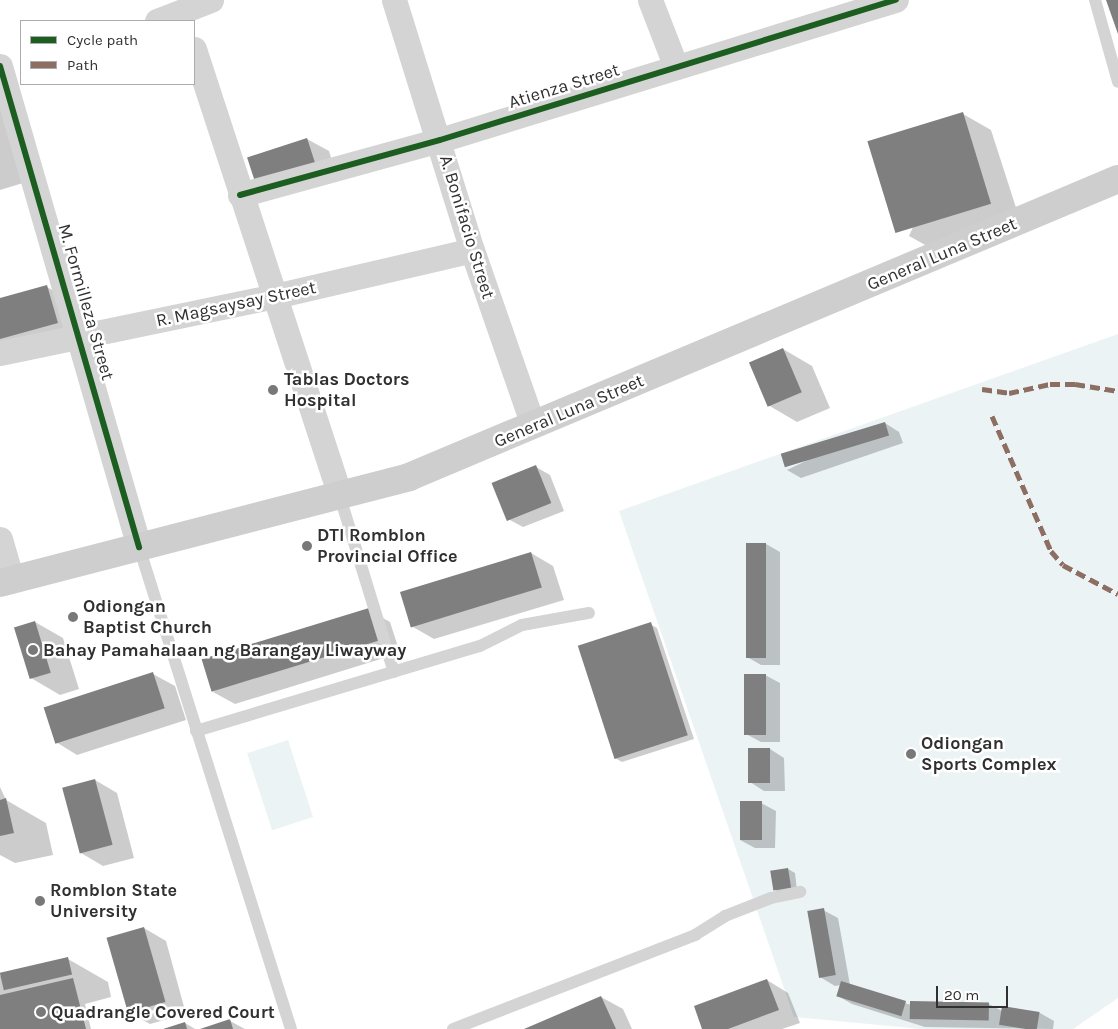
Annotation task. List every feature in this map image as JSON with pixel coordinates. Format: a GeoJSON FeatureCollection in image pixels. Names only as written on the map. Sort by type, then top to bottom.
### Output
{"type":"FeatureCollection","features":[{"type":"Feature","properties":{"kind":"main road","name":"General Luna Street"},"geometry":{"type":"LineString","coordinates":[[6,582],[340,497],[409,477],[1118,179]]}},
{"type":"Feature","properties":{"kind":"street"},"geometry":{"type":"LineString","coordinates":[[160,20],[211,0]]}},
{"type":"Feature","properties":{"kind":"street","name":"A. Bonifacio Street"},"geometry":{"type":"LineString","coordinates":[[394,0],[440,140],[472,250],[533,425]]}},
{"type":"Feature","properties":{"kind":"street"},"geometry":{"type":"LineString","coordinates":[[650,0],[676,67]]}},
{"type":"Feature","properties":{"kind":"street","name":"Atienza Street"},"geometry":{"type":"LineString","coordinates":[[240,195],[440,140],[896,0]]}},
{"type":"Feature","properties":{"kind":"street"},"geometry":{"type":"LineString","coordinates":[[195,52],[340,497]]}},
{"type":"Feature","properties":{"kind":"street","name":"M. Formilleza Street"},"geometry":{"type":"LineString","coordinates":[[6,72],[139,547]]}},
{"type":"Feature","properties":{"kind":"street","name":"R. Magsaysay Street"},"geometry":{"type":"LineString","coordinates":[[0,353],[275,296],[472,250]]}},
{"type":"Feature","properties":{"kind":"street"},"geometry":{"type":"LineString","coordinates":[[0,539],[6,582]]}},
{"type":"Feature","properties":{"kind":"lane"},"geometry":{"type":"LineString","coordinates":[[1095,0],[1118,82]]}},
{"type":"Feature","properties":{"kind":"lane"},"geometry":{"type":"LineString","coordinates":[[340,497],[394,672]]}},
{"type":"Feature","properties":{"kind":"lane"},"geometry":{"type":"LineString","coordinates":[[139,547],[291,1029]]}},
{"type":"Feature","properties":{"kind":"lane"},"geometry":{"type":"LineString","coordinates":[[196,732],[480,646],[522,625],[589,613]]}},
{"type":"Feature","properties":{"kind":"lane"},"geometry":{"type":"LineString","coordinates":[[453,1029],[695,935],[725,916],[771,898],[800,892]]}},
{"type":"Feature","properties":{"kind":"shaded area","name":"Odiongan Sports Complex"},"geometry":{"type":"Polygon","coordinates":[[[1118,334],[1118,998],[1073,1029],[922,1029],[794,1017],[619,511],[1118,334]]]}},
{"type":"Feature","properties":{"kind":"shaded area"},"geometry":{"type":"Polygon","coordinates":[[[288,740],[313,817],[272,830],[247,753],[288,740]]]}},
{"type":"Feature","properties":{"kind":"building"},"geometry":{"type":"Polygon","coordinates":[[[1106,0],[1118,0],[1118,34],[1106,0]]]}},
{"type":"Feature","properties":{"kind":"building"},"geometry":{"type":"Polygon","coordinates":[[[963,112],[991,204],[895,233],[867,141],[963,112]]]}},
{"type":"Feature","properties":{"kind":"building"},"geometry":{"type":"Polygon","coordinates":[[[307,138],[316,165],[256,184],[247,157],[307,138]]]}},
{"type":"Feature","properties":{"kind":"building"},"geometry":{"type":"Polygon","coordinates":[[[47,285],[58,323],[0,339],[0,298],[47,285]]]}},
{"type":"Feature","properties":{"kind":"building"},"geometry":{"type":"Polygon","coordinates":[[[783,348],[802,392],[768,407],[749,362],[783,348]]]}},
{"type":"Feature","properties":{"kind":"building"},"geometry":{"type":"Polygon","coordinates":[[[885,422],[889,435],[785,467],[781,454],[885,422]]]}},
{"type":"Feature","properties":{"kind":"building"},"geometry":{"type":"Polygon","coordinates":[[[536,465],[551,503],[507,521],[491,483],[536,465]]]}},
{"type":"Feature","properties":{"kind":"building"},"geometry":{"type":"Polygon","coordinates":[[[746,543],[766,543],[766,658],[746,658],[746,543]]]}},
{"type":"Feature","properties":{"kind":"building"},"geometry":{"type":"Polygon","coordinates":[[[531,552],[542,587],[411,627],[400,592],[531,552]]]}},
{"type":"Feature","properties":{"kind":"building"},"geometry":{"type":"Polygon","coordinates":[[[369,608],[379,641],[212,692],[202,659],[369,608]]]}},
{"type":"Feature","properties":{"kind":"building","name":"Bahay Pamahalaan ng Barangay Liwayway"},"geometry":{"type":"Polygon","coordinates":[[[35,621],[51,673],[30,679],[14,627],[35,621]]]}},
{"type":"Feature","properties":{"kind":"building"},"geometry":{"type":"Polygon","coordinates":[[[651,622],[688,735],[615,759],[578,646],[651,622]]]}},
{"type":"Feature","properties":{"kind":"building"},"geometry":{"type":"Polygon","coordinates":[[[153,672],[165,708],[55,744],[44,708],[153,672]]]}},
{"type":"Feature","properties":{"kind":"building"},"geometry":{"type":"Polygon","coordinates":[[[744,674],[766,674],[766,735],[744,735],[744,674]]]}},
{"type":"Feature","properties":{"kind":"building"},"geometry":{"type":"Polygon","coordinates":[[[748,748],[770,748],[770,783],[748,783],[748,748]]]}},
{"type":"Feature","properties":{"kind":"building"},"geometry":{"type":"Polygon","coordinates":[[[95,779],[113,845],[80,853],[62,788],[95,779]]]}},
{"type":"Feature","properties":{"kind":"building"},"geometry":{"type":"Polygon","coordinates":[[[6,798],[14,833],[0,836],[0,800],[6,798]]]}},
{"type":"Feature","properties":{"kind":"building"},"geometry":{"type":"Polygon","coordinates":[[[740,801],[762,801],[762,840],[740,840],[740,801]]]}},
{"type":"Feature","properties":{"kind":"building"},"geometry":{"type":"Polygon","coordinates":[[[788,868],[791,888],[773,891],[770,871],[788,868]]]}},
{"type":"Feature","properties":{"kind":"building"},"geometry":{"type":"Polygon","coordinates":[[[824,908],[836,975],[819,978],[807,911],[824,908]]]}},
{"type":"Feature","properties":{"kind":"building"},"geometry":{"type":"Polygon","coordinates":[[[144,927],[165,1002],[128,1013],[107,938],[144,927]]]}},
{"type":"Feature","properties":{"kind":"building"},"geometry":{"type":"Polygon","coordinates":[[[68,957],[72,975],[4,990],[0,973],[68,957]]]}},
{"type":"Feature","properties":{"kind":"building","name":"Quadrangle Covered Court"},"geometry":{"type":"Polygon","coordinates":[[[73,978],[86,1029],[0,1029],[0,995],[73,978]]]}},
{"type":"Feature","properties":{"kind":"building"},"geometry":{"type":"Polygon","coordinates":[[[767,979],[779,1010],[728,1029],[702,1029],[694,1006],[767,979]]]}},
{"type":"Feature","properties":{"kind":"building"},"geometry":{"type":"Polygon","coordinates":[[[841,981],[906,1001],[901,1016],[836,996],[841,981]]]}},
{"type":"Feature","properties":{"kind":"building"},"geometry":{"type":"Polygon","coordinates":[[[601,996],[616,1029],[524,1029],[601,996]]]}},
{"type":"Feature","properties":{"kind":"building"},"geometry":{"type":"Polygon","coordinates":[[[910,1001],[989,1002],[989,1020],[910,1019],[910,1001]]]}},
{"type":"Feature","properties":{"kind":"building"},"geometry":{"type":"Polygon","coordinates":[[[1002,1006],[1040,1012],[1037,1029],[999,1025],[1002,1006]]]}},
{"type":"Feature","properties":{"kind":"building"},"geometry":{"type":"Polygon","coordinates":[[[230,1019],[233,1029],[200,1029],[230,1019]]]}},
{"type":"Feature","properties":{"kind":"building"},"geometry":{"type":"Polygon","coordinates":[[[185,1022],[187,1029],[163,1029],[185,1022]]]}},
{"type":"Feature","properties":{"kind":"marked path"},"geometry":{"type":"LineString","coordinates":[[982,389],[1009,393],[1050,384],[1075,384],[1118,391]]}},
{"type":"Feature","properties":{"kind":"marked path"},"geometry":{"type":"LineString","coordinates":[[992,416],[1051,551],[1063,565],[1118,594]]}},
{"type":"Feature","properties":{"kind":"cycle path"},"geometry":{"type":"LineString","coordinates":[[240,195],[440,140],[896,0]]}},
{"type":"Feature","properties":{"kind":"cycle path"},"geometry":{"type":"LineString","coordinates":[[0,66],[139,547]]}},
{"type":"Feature","properties":{"kind":"place","name":"Tablas Doctors Hospital"},"geometry":{"type":"Point","coordinates":[273,390]}},
{"type":"Feature","properties":{"kind":"place","name":"DTI Romblon Provincial Office"},"geometry":{"type":"Point","coordinates":[307,546]}},
{"type":"Feature","properties":{"kind":"place","name":"Odiongan Baptist Church"},"geometry":{"type":"Point","coordinates":[73,617]}},
{"type":"Feature","properties":{"kind":"place","name":"Bahay Pamahalaan ng Barangay Liwayway"},"geometry":{"type":"Point","coordinates":[33,650]}},
{"type":"Feature","properties":{"kind":"place","name":"Odiongan Sports Complex"},"geometry":{"type":"Point","coordinates":[911,754]}},
{"type":"Feature","properties":{"kind":"place","name":"Romblon State University"},"geometry":{"type":"Point","coordinates":[40,901]}},
{"type":"Feature","properties":{"kind":"place","name":"Quadrangle Covered Court"},"geometry":{"type":"Point","coordinates":[41,1012]}}]}
